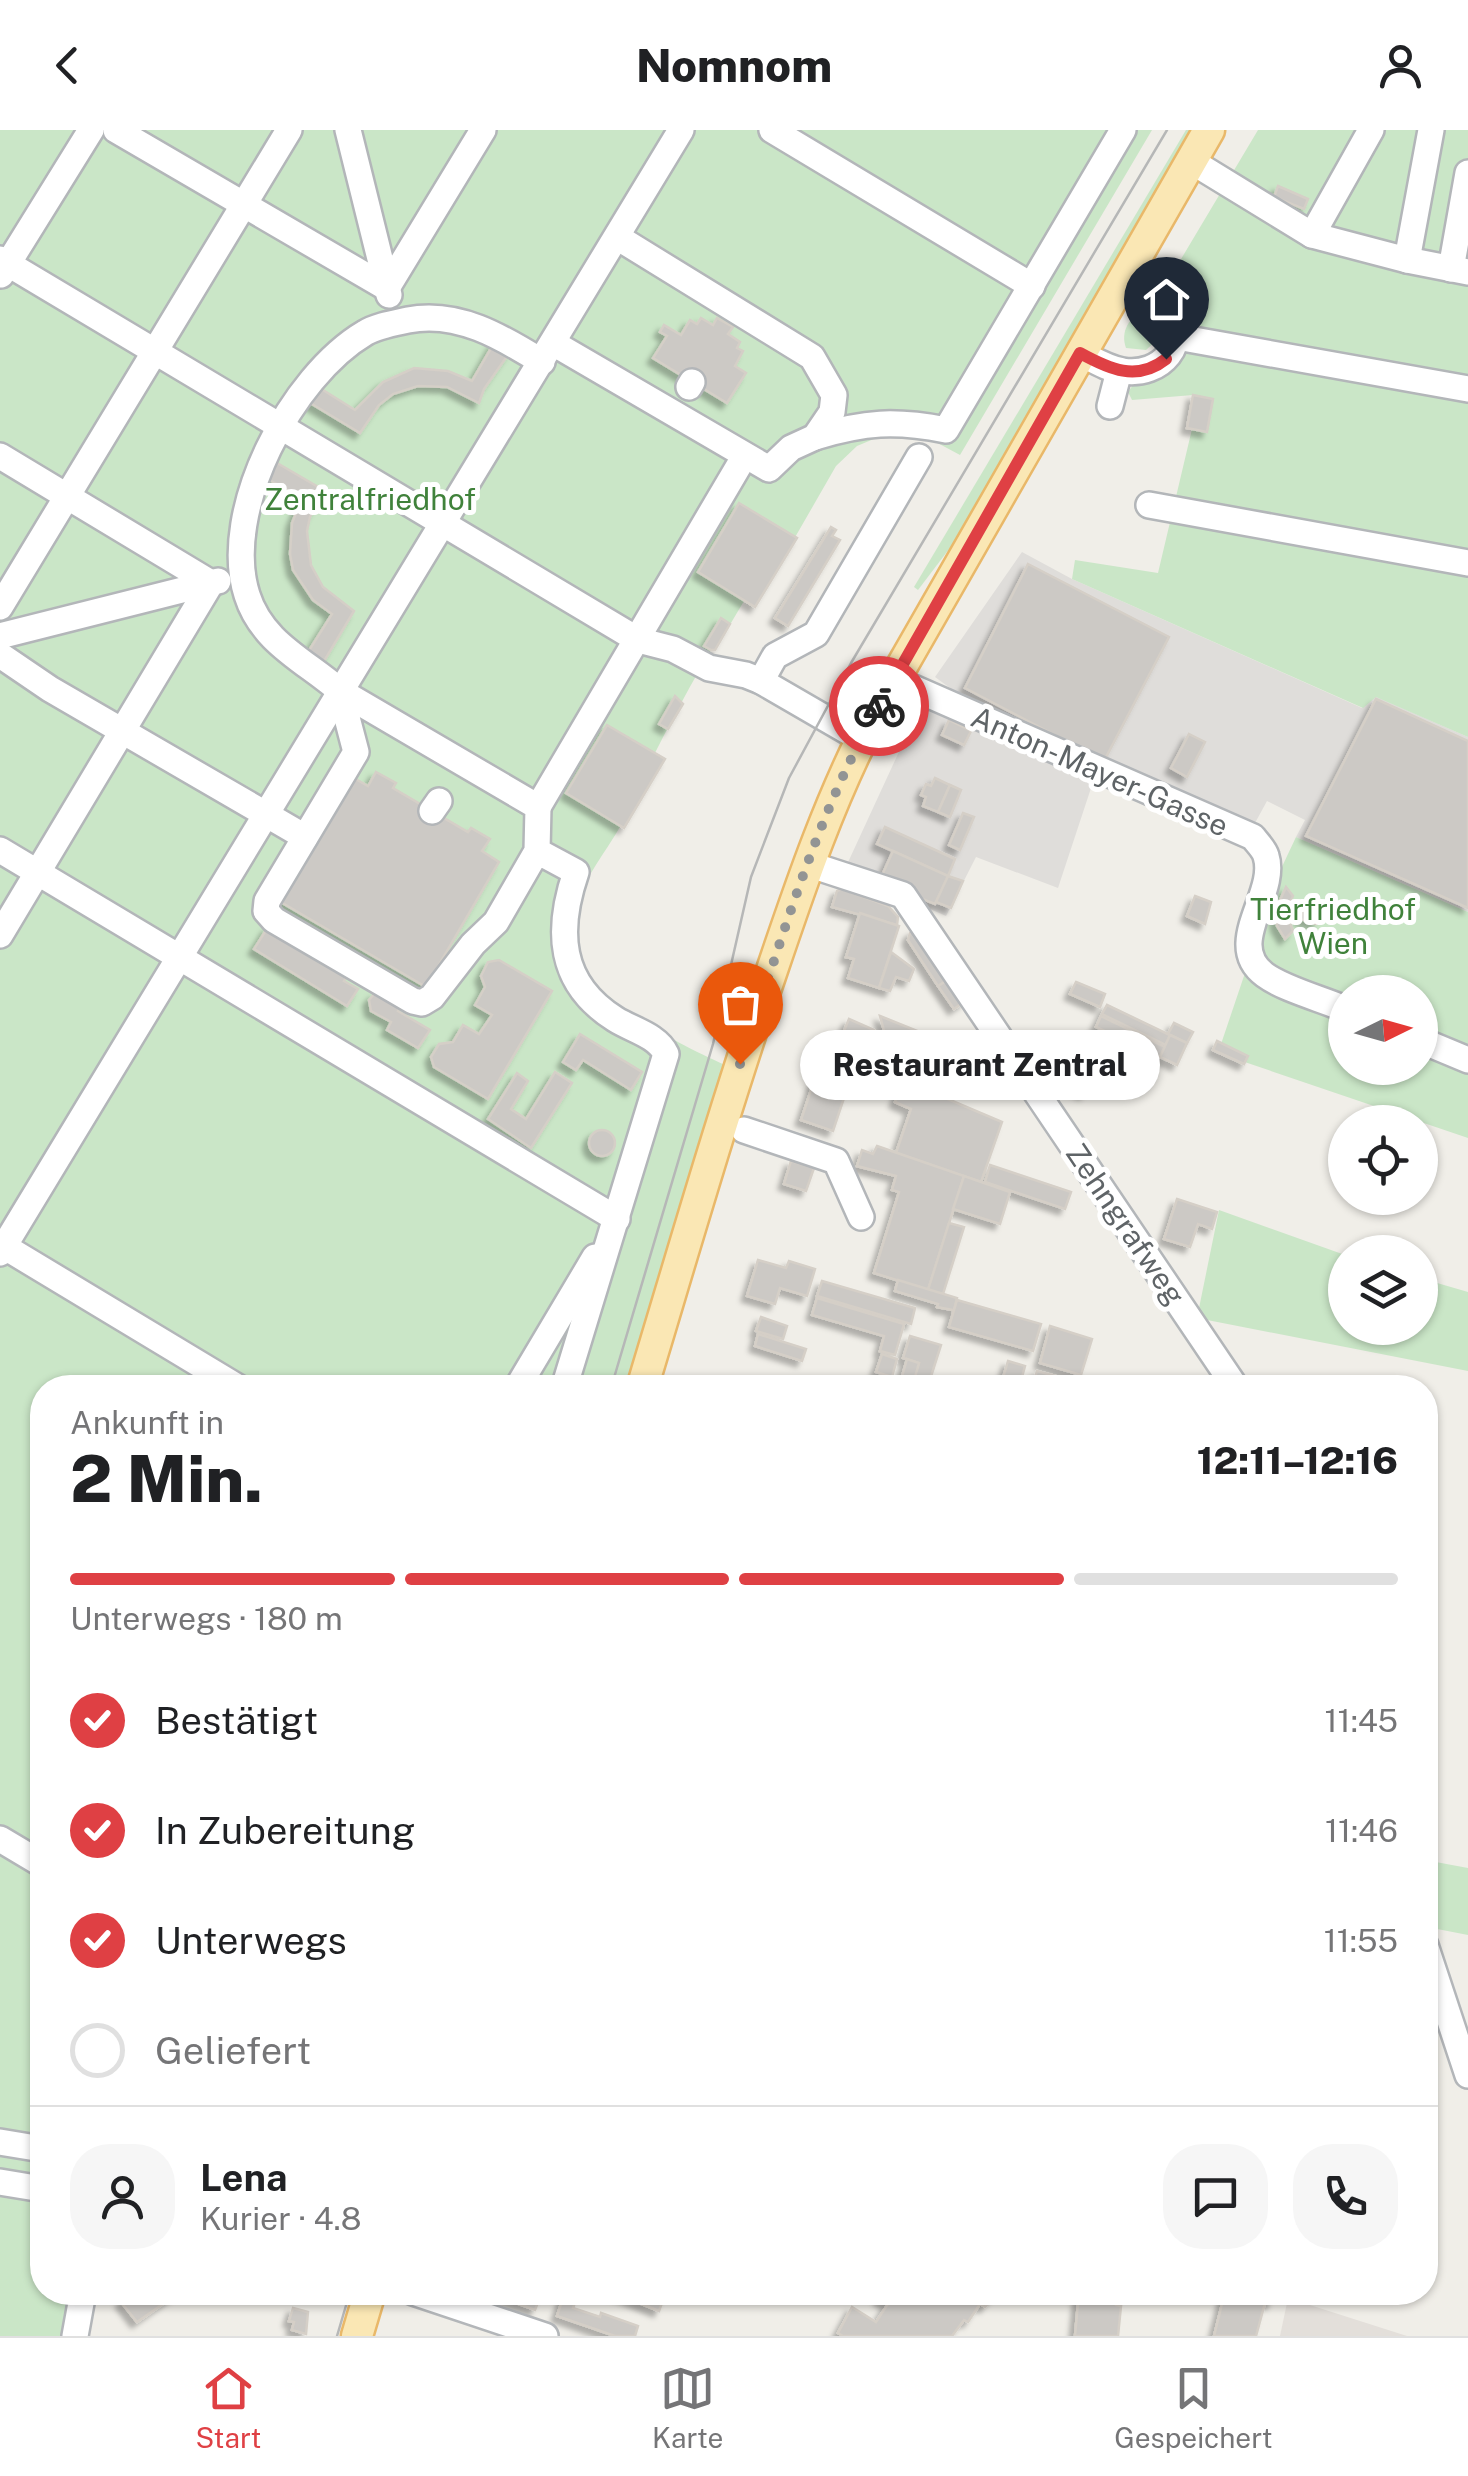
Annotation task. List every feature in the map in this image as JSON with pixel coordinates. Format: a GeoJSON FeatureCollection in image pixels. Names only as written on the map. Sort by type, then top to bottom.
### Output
{"type":"FeatureCollection","features":[{"type":"Feature","properties":{"kind":"main road"},"geometry":{"type":"LineString","coordinates":[[646,1375],[740,1064],[808,864],[861,739],[1208,130]]}},
{"type":"Feature","properties":{"kind":"main road"},"geometry":{"type":"LineString","coordinates":[[357,2336],[366,2305]]}},
{"type":"Feature","properties":{"kind":"street"},"geometry":{"type":"LineString","coordinates":[[90,130],[3,266],[155,351],[638,640],[673,649],[702,666],[761,681],[861,739]]}},
{"type":"Feature","properties":{"kind":"street"},"geometry":{"type":"LineString","coordinates":[[116,130],[388,288]]}},
{"type":"Feature","properties":{"kind":"street"},"geometry":{"type":"LineString","coordinates":[[0,606],[289,130]]}},
{"type":"Feature","properties":{"kind":"street"},"geometry":{"type":"LineString","coordinates":[[348,130],[396,323]]}},
{"type":"Feature","properties":{"kind":"street"},"geometry":{"type":"LineString","coordinates":[[388,288],[483,130]]}},
{"type":"Feature","properties":{"kind":"street"},"geometry":{"type":"LineString","coordinates":[[217,1375],[1,1248],[445,524],[681,130]]}},
{"type":"Feature","properties":{"kind":"street"},"geometry":{"type":"LineString","coordinates":[[772,130],[1032,286]]}},
{"type":"Feature","properties":{"kind":"street"},"geometry":{"type":"LineString","coordinates":[[538,807],[340,692],[275,642],[247,597],[240,552],[244,510],[255,474],[318,373],[368,331],[424,318],[458,320],[548,353],[768,469],[791,448],[846,428],[900,422],[946,430],[1123,130]]}},
{"type":"Feature","properties":{"kind":"street"},"geometry":{"type":"LineString","coordinates":[[1312,235],[1370,130]]}},
{"type":"Feature","properties":{"kind":"street"},"geometry":{"type":"LineString","coordinates":[[1408,260],[1431,130]]}},
{"type":"Feature","properties":{"kind":"street"},"geometry":{"type":"LineString","coordinates":[[1190,161],[1312,235],[1459,270],[1468,174]]}},
{"type":"Feature","properties":{"kind":"street"},"geometry":{"type":"LineString","coordinates":[[616,237],[812,357],[834,395],[832,412],[814,437]]}},
{"type":"Feature","properties":{"kind":"street"},"geometry":{"type":"LineString","coordinates":[[1080,353],[1119,371],[1137,372],[1157,366],[1173,351],[1178,337],[1170,311],[1126,273]]}},
{"type":"Feature","properties":{"kind":"street"},"geometry":{"type":"LineString","coordinates":[[1178,337],[1468,389]]}},
{"type":"Feature","properties":{"kind":"street"},"geometry":{"type":"LineString","coordinates":[[1110,406],[1119,371]]}},
{"type":"Feature","properties":{"kind":"street"},"geometry":{"type":"LineString","coordinates":[[0,456],[211,583]]}},
{"type":"Feature","properties":{"kind":"street"},"geometry":{"type":"LineString","coordinates":[[340,692],[356,752],[267,901],[266,912],[398,992],[422,1002],[432,997],[473,944],[496,922],[537,851],[538,807],[744,457]]}},
{"type":"Feature","properties":{"kind":"street"},"geometry":{"type":"LineString","coordinates":[[761,681],[774,656],[816,634],[919,458]]}},
{"type":"Feature","properties":{"kind":"street"},"geometry":{"type":"LineString","coordinates":[[1148,506],[1468,564]]}},
{"type":"Feature","properties":{"kind":"street"},"geometry":{"type":"LineString","coordinates":[[0,636],[242,575]]}},
{"type":"Feature","properties":{"kind":"street"},"geometry":{"type":"LineString","coordinates":[[0,935],[211,583]]}},
{"type":"Feature","properties":{"kind":"street"},"geometry":{"type":"LineString","coordinates":[[0,655],[305,837]]}},
{"type":"Feature","properties":{"kind":"street","name":"Anton-Mayer-Gasse"},"geometry":{"type":"LineString","coordinates":[[895,680],[1253,838],[1266,852],[1269,868],[1248,940],[1256,965],[1266,976],[1328,1002]]}},
{"type":"Feature","properties":{"kind":"street"},"geometry":{"type":"LineString","coordinates":[[0,850],[618,1219]]}},
{"type":"Feature","properties":{"kind":"street"},"geometry":{"type":"LineString","coordinates":[[537,851],[576,872],[566,900],[562,934],[568,963],[586,994],[612,1018],[661,1044],[666,1054],[568,1375]]}},
{"type":"Feature","properties":{"kind":"street","name":"Zehngrafweg"},"geometry":{"type":"LineString","coordinates":[[808,864],[904,896],[1227,1375]]}},
{"type":"Feature","properties":{"kind":"street"},"geometry":{"type":"LineString","coordinates":[[1438,1048],[1468,1060]]}},
{"type":"Feature","properties":{"kind":"street"},"geometry":{"type":"LineString","coordinates":[[744,1130],[836,1161],[861,1217]]}},
{"type":"Feature","properties":{"kind":"street"},"geometry":{"type":"LineString","coordinates":[[526,1375],[618,1219]]}},
{"type":"Feature","properties":{"kind":"street"},"geometry":{"type":"LineString","coordinates":[[0,1839],[30,1857]]}},
{"type":"Feature","properties":{"kind":"street"},"geometry":{"type":"LineString","coordinates":[[1438,1984],[1468,2075]]}},
{"type":"Feature","properties":{"kind":"street"},"geometry":{"type":"LineString","coordinates":[[0,2142],[30,2146]]}},
{"type":"Feature","properties":{"kind":"street"},"geometry":{"type":"LineString","coordinates":[[0,2182],[30,2187]]}},
{"type":"Feature","properties":{"kind":"street"},"geometry":{"type":"LineString","coordinates":[[75,2336],[81,2305]]}},
{"type":"Feature","properties":{"kind":"street"},"geometry":{"type":"LineString","coordinates":[[452,2305],[545,2336]]}},
{"type":"Feature","properties":{"kind":"shaded area"},"geometry":{"type":"Polygon","coordinates":[[[1022,552],[1072,579],[1362,708],[1375,696],[1468,737],[1468,912],[1296,837],[1305,820],[1267,801],[1255,823],[1249,826],[961,696],[935,677],[1022,552]]]}},
{"type":"Feature","properties":{"kind":"shaded area"},"geometry":{"type":"Polygon","coordinates":[[[921,704],[1093,782],[1058,888],[976,857],[946,916],[844,871],[921,704]]]}},
{"type":"Feature","properties":{"kind":"shaded area"},"geometry":{"type":"Polygon","coordinates":[[[1287,2305],[1310,2305],[1407,2336],[1280,2336],[1287,2305]]]}},
{"type":"Feature","properties":{"kind":"green space","name":"Zentralfriedhof"},"geometry":{"type":"Polygon","coordinates":[[[0,130],[1152,130],[960,455],[932,440],[906,433],[881,436],[857,446],[836,466],[755,607],[744,601],[715,650],[711,650],[575,906],[573,945],[584,969],[603,991],[654,1028],[729,1067],[636,1375],[30,1375],[30,2305],[93,2305],[79,2315],[75,2336],[0,2336],[0,130]]]}},
{"type":"Feature","properties":{"kind":"green space"},"geometry":{"type":"Polygon","coordinates":[[[1186,130],[1194,130],[962,532],[918,590],[914,587],[1186,130]]]}},
{"type":"Feature","properties":{"kind":"green space"},"geometry":{"type":"Polygon","coordinates":[[[1258,130],[1468,130],[1468,737],[1376,697],[1363,708],[1072,579],[1075,560],[1158,573],[1192,429],[1213,400],[1193,395],[1132,400],[1128,392],[1133,385],[1168,372],[1186,350],[1185,321],[1162,291],[1258,130]]]}},
{"type":"Feature","properties":{"kind":"green space"},"geometry":{"type":"Polygon","coordinates":[[[1145,311],[1158,322],[1157,340],[1146,350],[1126,348],[1127,325],[1145,311]]]}},
{"type":"Feature","properties":{"kind":"green space","name":"Tierfriedhof Wien"},"geometry":{"type":"Polygon","coordinates":[[[1296,837],[1468,912],[1468,1053],[1438,1040],[1438,975],[1328,975],[1328,996],[1270,973],[1257,948],[1272,888],[1296,837]]]}},
{"type":"Feature","properties":{"kind":"green space"},"geometry":{"type":"Polygon","coordinates":[[[1245,973],[1328,1008],[1328,1085],[1438,1085],[1438,1054],[1468,1067],[1468,1138],[1438,1128],[1438,1105],[1371,1105],[1218,1053],[1245,973]]]}},
{"type":"Feature","properties":{"kind":"green space"},"geometry":{"type":"Polygon","coordinates":[[[1219,1210],[1328,1249],[1328,1344],[1197,1318],[1219,1210]]]}},
{"type":"Feature","properties":{"kind":"green space"},"geometry":{"type":"Polygon","coordinates":[[[1438,1283],[1468,1292],[1468,1371],[1335,1345],[1438,1345],[1438,1283]]]}},
{"type":"Feature","properties":{"kind":"green space"},"geometry":{"type":"Polygon","coordinates":[[[1438,1862],[1468,1868],[1468,1935],[1438,1929],[1438,1862]]]}},
{"type":"Feature","properties":{"kind":"building"},"geometry":{"type":"Polygon","coordinates":[[[1278,186],[1308,199],[1304,209],[1274,197],[1278,186]]]}},
{"type":"Feature","properties":{"kind":"building"},"geometry":{"type":"Polygon","coordinates":[[[701,318],[713,325],[717,318],[733,327],[728,334],[740,342],[737,348],[743,351],[735,366],[746,373],[727,403],[653,358],[667,336],[660,332],[664,325],[681,335],[690,320],[697,324],[701,318]]]}},
{"type":"Feature","properties":{"kind":"building"},"geometry":{"type":"Polygon","coordinates":[[[494,343],[510,352],[479,403],[447,387],[418,386],[393,394],[379,405],[360,433],[307,401],[315,385],[355,410],[383,382],[414,368],[448,371],[472,381],[494,343]]]}},
{"type":"Feature","properties":{"kind":"building"},"geometry":{"type":"Polygon","coordinates":[[[1193,395],[1213,399],[1207,432],[1187,428],[1193,395]]]}},
{"type":"Feature","properties":{"kind":"building"},"geometry":{"type":"Polygon","coordinates":[[[272,460],[325,491],[310,517],[307,531],[311,565],[323,587],[354,611],[323,663],[308,652],[332,614],[313,600],[293,570],[292,523],[302,498],[264,477],[272,460]]]}},
{"type":"Feature","properties":{"kind":"building"},"geometry":{"type":"Polygon","coordinates":[[[739,503],[797,538],[755,607],[698,572],[739,503]]]}},
{"type":"Feature","properties":{"kind":"building"},"geometry":{"type":"Polygon","coordinates":[[[831,527],[836,530],[832,536],[840,540],[788,626],[775,618],[831,527]]]}},
{"type":"Feature","properties":{"kind":"building"},"geometry":{"type":"Polygon","coordinates":[[[1028,564],[1169,637],[1104,761],[965,688],[1028,564]]]}},
{"type":"Feature","properties":{"kind":"building"},"geometry":{"type":"Polygon","coordinates":[[[721,618],[730,624],[715,650],[711,650],[704,646],[721,618]]]}},
{"type":"Feature","properties":{"kind":"building"},"geometry":{"type":"Polygon","coordinates":[[[675,696],[683,704],[668,729],[659,724],[675,696]]]}},
{"type":"Feature","properties":{"kind":"building"},"geometry":{"type":"Polygon","coordinates":[[[1376,699],[1468,741],[1468,908],[1306,836],[1376,699]]]}},
{"type":"Feature","properties":{"kind":"building"},"geometry":{"type":"Polygon","coordinates":[[[949,720],[971,731],[964,745],[942,735],[949,720]]]}},
{"type":"Feature","properties":{"kind":"building"},"geometry":{"type":"Polygon","coordinates":[[[607,725],[665,759],[624,828],[566,793],[607,725]]]}},
{"type":"Feature","properties":{"kind":"building"},"geometry":{"type":"Polygon","coordinates":[[[1189,734],[1205,742],[1187,777],[1171,768],[1189,734]]]}},
{"type":"Feature","properties":{"kind":"building"},"geometry":{"type":"Polygon","coordinates":[[[376,772],[396,783],[393,788],[468,832],[471,828],[490,839],[482,851],[499,862],[426,987],[279,901],[352,777],[368,786],[376,772]]]}},
{"type":"Feature","properties":{"kind":"building"},"geometry":{"type":"Polygon","coordinates":[[[935,778],[950,785],[938,812],[923,806],[926,797],[921,795],[926,784],[931,786],[935,778]]]}},
{"type":"Feature","properties":{"kind":"building"},"geometry":{"type":"Polygon","coordinates":[[[950,785],[961,790],[950,817],[938,812],[950,785]]]}},
{"type":"Feature","properties":{"kind":"building"},"geometry":{"type":"Polygon","coordinates":[[[963,813],[974,817],[960,850],[949,845],[963,813]]]}},
{"type":"Feature","properties":{"kind":"building"},"geometry":{"type":"Polygon","coordinates":[[[885,827],[955,859],[948,876],[877,844],[885,827]]]}},
{"type":"Feature","properties":{"kind":"building"},"geometry":{"type":"Polygon","coordinates":[[[893,851],[948,876],[935,904],[879,882],[893,851]]]}},
{"type":"Feature","properties":{"kind":"building"},"geometry":{"type":"Polygon","coordinates":[[[948,876],[963,881],[951,908],[936,902],[948,876]]]}},
{"type":"Feature","properties":{"kind":"building"},"geometry":{"type":"Polygon","coordinates":[[[1286,887],[1293,896],[1286,911],[1293,931],[1285,939],[1277,926],[1275,911],[1286,887]]]}},
{"type":"Feature","properties":{"kind":"building"},"geometry":{"type":"Polygon","coordinates":[[[842,889],[888,906],[898,917],[897,925],[832,907],[837,891],[842,889]]]}},
{"type":"Feature","properties":{"kind":"building"},"geometry":{"type":"Polygon","coordinates":[[[1195,896],[1211,902],[1205,924],[1187,916],[1195,896]]]}},
{"type":"Feature","properties":{"kind":"building"},"geometry":{"type":"Polygon","coordinates":[[[1305,903],[1322,909],[1316,924],[1300,919],[1305,903]]]}},
{"type":"Feature","properties":{"kind":"building"},"geometry":{"type":"Polygon","coordinates":[[[860,913],[899,926],[879,988],[848,978],[854,959],[846,957],[860,913]]]}},
{"type":"Feature","properties":{"kind":"building"},"geometry":{"type":"Polygon","coordinates":[[[268,927],[348,974],[344,981],[358,989],[347,1006],[254,949],[268,927]]]}},
{"type":"Feature","properties":{"kind":"building"},"geometry":{"type":"Polygon","coordinates":[[[916,930],[950,979],[938,986],[908,940],[916,930]]]}},
{"type":"Feature","properties":{"kind":"building"},"geometry":{"type":"Polygon","coordinates":[[[891,952],[914,969],[909,981],[896,977],[890,991],[879,988],[891,952]]]}},
{"type":"Feature","properties":{"kind":"building"},"geometry":{"type":"Polygon","coordinates":[[[499,960],[552,991],[488,1099],[434,1067],[431,1057],[439,1044],[453,1042],[463,1025],[479,1034],[492,1015],[475,1005],[485,987],[481,976],[488,962],[499,960]]]}},
{"type":"Feature","properties":{"kind":"building"},"geometry":{"type":"Polygon","coordinates":[[[950,979],[965,1001],[954,1009],[938,986],[950,979]]]}},
{"type":"Feature","properties":{"kind":"building"},"geometry":{"type":"Polygon","coordinates":[[[1076,982],[1105,994],[1100,1007],[1070,994],[1076,982]]]}},
{"type":"Feature","properties":{"kind":"building"},"geometry":{"type":"Polygon","coordinates":[[[375,993],[430,1030],[418,1048],[387,1030],[391,1022],[371,1011],[369,1000],[375,993]]]}},
{"type":"Feature","properties":{"kind":"building"},"geometry":{"type":"Polygon","coordinates":[[[1107,1005],[1170,1035],[1166,1045],[1102,1014],[1107,1005]]]}},
{"type":"Feature","properties":{"kind":"building"},"geometry":{"type":"Polygon","coordinates":[[[880,1016],[1009,1068],[995,1079],[885,1034],[880,1016]]]}},
{"type":"Feature","properties":{"kind":"building"},"geometry":{"type":"Polygon","coordinates":[[[1101,1016],[1165,1047],[1160,1057],[1096,1027],[1101,1016]]]}},
{"type":"Feature","properties":{"kind":"building"},"geometry":{"type":"Polygon","coordinates":[[[849,1019],[874,1030],[878,1041],[874,1052],[884,1056],[879,1069],[836,1050],[849,1019]]]}},
{"type":"Feature","properties":{"kind":"building"},"geometry":{"type":"Polygon","coordinates":[[[1174,1023],[1193,1032],[1187,1043],[1168,1034],[1174,1023]]]}},
{"type":"Feature","properties":{"kind":"building"},"geometry":{"type":"Polygon","coordinates":[[[580,1034],[642,1072],[631,1090],[583,1060],[576,1070],[563,1062],[580,1034]]]}},
{"type":"Feature","properties":{"kind":"building"},"geometry":{"type":"Polygon","coordinates":[[[1170,1035],[1187,1043],[1177,1065],[1160,1057],[1170,1035]]]}},
{"type":"Feature","properties":{"kind":"building"},"geometry":{"type":"Polygon","coordinates":[[[1217,1041],[1248,1056],[1244,1064],[1213,1050],[1217,1041]]]}},
{"type":"Feature","properties":{"kind":"building"},"geometry":{"type":"Polygon","coordinates":[[[1078,1059],[1097,1068],[1085,1094],[1066,1086],[1078,1059]]]}},
{"type":"Feature","properties":{"kind":"building"},"geometry":{"type":"Polygon","coordinates":[[[555,1072],[572,1083],[531,1148],[488,1119],[517,1073],[528,1081],[511,1109],[526,1119],[555,1072]]]}},
{"type":"Feature","properties":{"kind":"building"},"geometry":{"type":"Polygon","coordinates":[[[903,1080],[1002,1122],[981,1182],[896,1153],[911,1109],[895,1102],[903,1080]]]}},
{"type":"Feature","properties":{"kind":"building"},"geometry":{"type":"Polygon","coordinates":[[[814,1081],[846,1092],[833,1131],[801,1120],[814,1081]]]}},
{"type":"Feature","properties":{"kind":"building"},"geometry":{"type":"Polygon","coordinates":[[[602,1130],[611,1134],[615,1143],[611,1152],[602,1156],[593,1152],[589,1143],[593,1134],[602,1130]]]}},
{"type":"Feature","properties":{"kind":"building"},"geometry":{"type":"Polygon","coordinates":[[[877,1146],[964,1176],[928,1290],[874,1273],[899,1192],[892,1190],[896,1176],[857,1166],[862,1150],[873,1154],[877,1146]]]}},
{"type":"Feature","properties":{"kind":"building"},"geometry":{"type":"Polygon","coordinates":[[[791,1161],[814,1168],[806,1191],[784,1184],[791,1161]]]}},
{"type":"Feature","properties":{"kind":"building"},"geometry":{"type":"Polygon","coordinates":[[[990,1165],[1071,1192],[1065,1209],[985,1182],[990,1165]]]}},
{"type":"Feature","properties":{"kind":"building"},"geometry":{"type":"Polygon","coordinates":[[[964,1176],[1010,1192],[1000,1224],[953,1209],[964,1176]]]}},
{"type":"Feature","properties":{"kind":"building"},"geometry":{"type":"Polygon","coordinates":[[[1177,1199],[1217,1212],[1212,1229],[1198,1224],[1190,1247],[1164,1239],[1177,1199]]]}},
{"type":"Feature","properties":{"kind":"building"},"geometry":{"type":"Polygon","coordinates":[[[949,1223],[964,1227],[943,1294],[928,1290],[949,1223]]]}},
{"type":"Feature","properties":{"kind":"building"},"geometry":{"type":"Polygon","coordinates":[[[758,1260],[786,1268],[789,1261],[815,1269],[807,1296],[780,1288],[775,1304],[747,1296],[758,1260]]]}},
{"type":"Feature","properties":{"kind":"building"},"geometry":{"type":"Polygon","coordinates":[[[898,1280],[957,1298],[953,1314],[953,1310],[937,1307],[938,1304],[895,1291],[898,1280]]]}},
{"type":"Feature","properties":{"kind":"building"},"geometry":{"type":"Polygon","coordinates":[[[822,1281],[915,1308],[911,1324],[817,1296],[822,1281]]]}},
{"type":"Feature","properties":{"kind":"building"},"geometry":{"type":"Polygon","coordinates":[[[817,1298],[904,1324],[895,1355],[880,1351],[884,1336],[812,1315],[817,1298]]]}},
{"type":"Feature","properties":{"kind":"building"},"geometry":{"type":"Polygon","coordinates":[[[957,1300],[1041,1324],[1033,1351],[949,1327],[957,1300]]]}},
{"type":"Feature","properties":{"kind":"building"},"geometry":{"type":"Polygon","coordinates":[[[761,1317],[787,1326],[783,1339],[756,1331],[761,1317]]]}},
{"type":"Feature","properties":{"kind":"building"},"geometry":{"type":"Polygon","coordinates":[[[1050,1326],[1092,1339],[1081,1375],[1040,1363],[1050,1326]]]}},
{"type":"Feature","properties":{"kind":"building"},"geometry":{"type":"Polygon","coordinates":[[[758,1334],[806,1349],[802,1361],[755,1346],[758,1334]]]}},
{"type":"Feature","properties":{"kind":"building"},"geometry":{"type":"Polygon","coordinates":[[[910,1336],[941,1345],[931,1375],[915,1375],[919,1363],[903,1358],[910,1336]]]}},
{"type":"Feature","properties":{"kind":"building"},"geometry":{"type":"Polygon","coordinates":[[[882,1354],[897,1359],[893,1375],[876,1372],[882,1354]]]}},
{"type":"Feature","properties":{"kind":"building"},"geometry":{"type":"Polygon","coordinates":[[[907,1359],[919,1363],[916,1375],[902,1375],[907,1359]]]}},
{"type":"Feature","properties":{"kind":"building"},"geometry":{"type":"Polygon","coordinates":[[[1008,1361],[1025,1366],[1023,1375],[1004,1375],[1008,1361]]]}},
{"type":"Feature","properties":{"kind":"building"},"geometry":{"type":"Polygon","coordinates":[[[123,2305],[161,2305],[137,2322],[123,2305]]]}},
{"type":"Feature","properties":{"kind":"building"},"geometry":{"type":"Polygon","coordinates":[[[561,2305],[574,2305],[573,2308],[600,2317],[601,2313],[638,2326],[635,2336],[615,2336],[557,2316],[561,2305]]]}},
{"type":"Feature","properties":{"kind":"building"},"geometry":{"type":"Polygon","coordinates":[[[887,2305],[979,2305],[952,2336],[838,2333],[852,2307],[876,2322],[887,2305]]]}},
{"type":"Feature","properties":{"kind":"building"},"geometry":{"type":"Polygon","coordinates":[[[1078,2305],[1121,2306],[1118,2336],[1075,2336],[1078,2305]]]}},
{"type":"Feature","properties":{"kind":"building"},"geometry":{"type":"Polygon","coordinates":[[[1222,2305],[1264,2305],[1256,2336],[1214,2336],[1222,2305]]]}},
{"type":"Feature","properties":{"kind":"building"},"geometry":{"type":"Polygon","coordinates":[[[293,2308],[308,2312],[306,2334],[292,2330],[294,2322],[289,2321],[293,2308]]]}},
{"type":"Feature","properties":{"kind":"tram line"},"geometry":{"type":"LineString","coordinates":[[615,1375],[713,1044],[751,877],[789,778],[851,663],[1167,130]]}},
{"type":"Feature","properties":{"kind":"tram line"},"geometry":{"type":"LineString","coordinates":[[337,2336],[346,2305]]}},
{"type":"Feature","properties":{"kind":"way so far"},"geometry":{"type":"LineString","coordinates":[[740,1064],[808,864],[844,776],[879,706]]}},
{"type":"Feature","properties":{"kind":"place","name":"Restaurant Zentral"},"geometry":{"type":"Point","coordinates":[740,1064]}},
{"type":"Feature","properties":{"kind":"route"},"geometry":{"type":"LineString","coordinates":[[879,706],[1080,353],[1110,368],[1129,372],[1148,370],[1166,359]]}}]}
